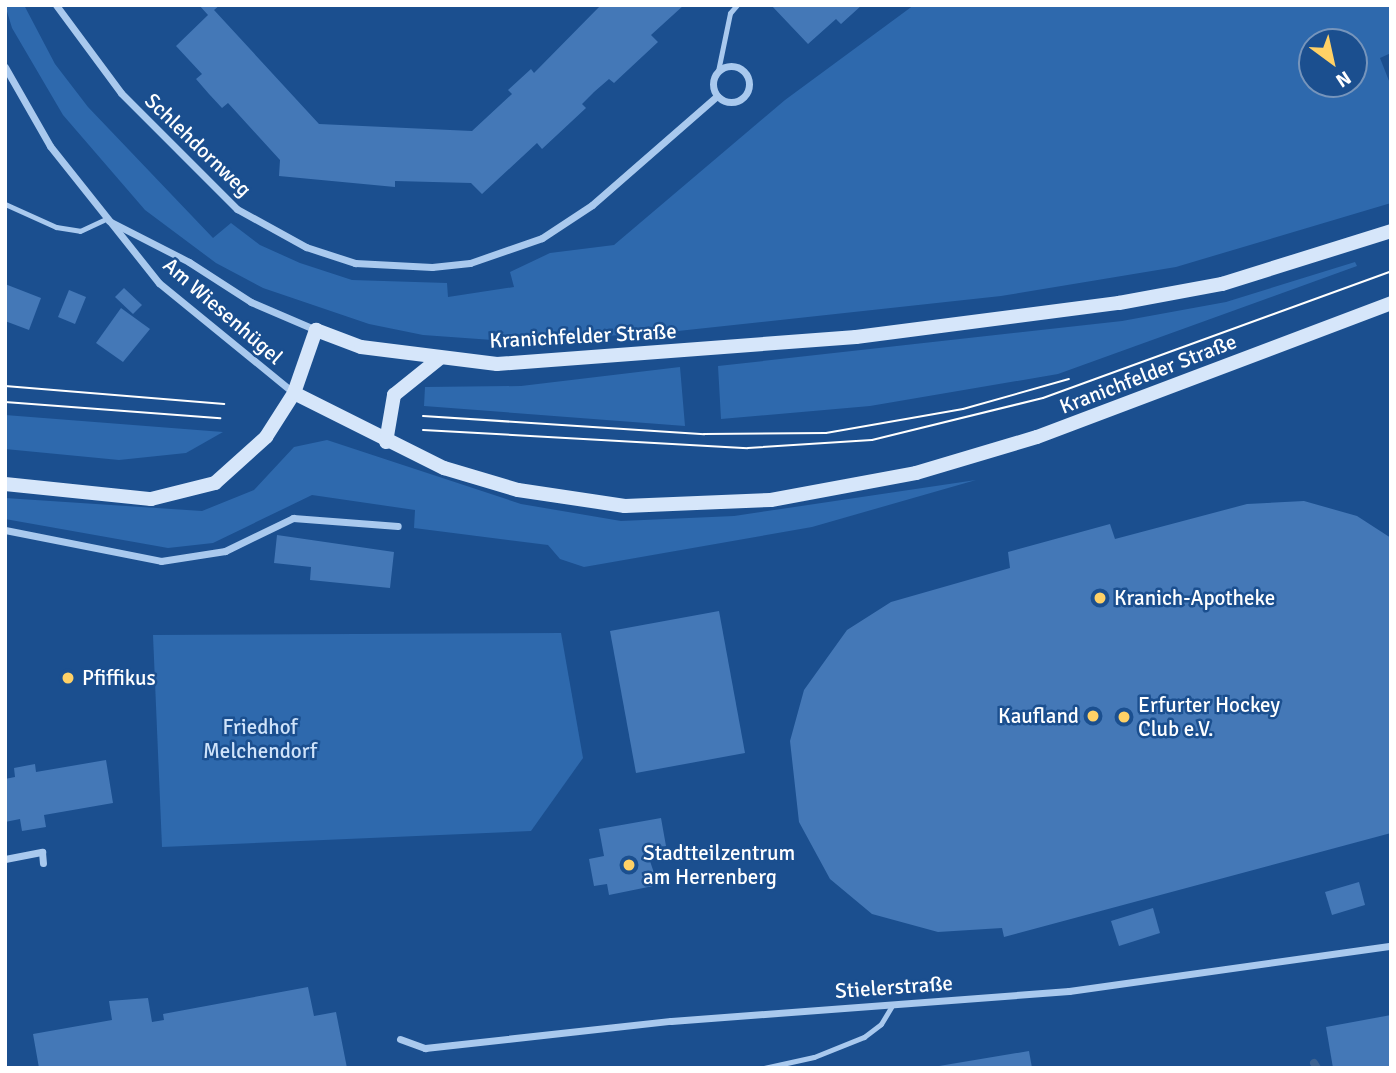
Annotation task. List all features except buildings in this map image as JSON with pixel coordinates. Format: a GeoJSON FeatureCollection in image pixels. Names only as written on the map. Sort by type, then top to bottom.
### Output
{"type":"FeatureCollection","features":[{"type":"Feature","properties":{"kind":"main road","name":"Kranichfelder Straße"},"geometry":{"type":"LineString","coordinates":[[316,330],[361,347],[497,364],[603,360],[1013,319],[1222,284],[1391,231]]}},
{"type":"Feature","properties":{"kind":"main road","name":"Kranichfelder Straße"},"geometry":{"type":"LineString","coordinates":[[294,393],[386,442],[444,468],[572,500],[625,506],[771,500],[916,473],[1037,438],[1391,303]]}},
{"type":"Feature","properties":{"kind":"main road"},"geometry":{"type":"LineString","coordinates":[[5,484],[151,499],[189,492],[215,483],[251,455],[294,393],[316,330]]}},
{"type":"Feature","properties":{"kind":"main road"},"geometry":{"type":"LineString","coordinates":[[386,442],[394,396],[440,358]]}},
{"type":"Feature","properties":{"kind":"street","name":"Schlehdornweg"},"geometry":{"type":"LineString","coordinates":[[56,5],[113,85],[237,209],[306,247],[355,263],[432,267],[470,263],[542,238],[592,205],[717,96],[734,102],[750,85],[741,68],[718,71]]}},
{"type":"Feature","properties":{"kind":"street","name":"Am Wiesenhügel"},"geometry":{"type":"LineString","coordinates":[[5,66],[50,146],[159,283],[294,393]]}},
{"type":"Feature","properties":{"kind":"street"},"geometry":{"type":"LineString","coordinates":[[717,96],[713,81],[718,71]]}},
{"type":"Feature","properties":{"kind":"street","name":"Am Wiesenhügel"},"geometry":{"type":"LineString","coordinates":[[106,219],[189,262],[251,302],[316,330]]}},
{"type":"Feature","properties":{"kind":"street"},"geometry":{"type":"LineString","coordinates":[[5,530],[161,561],[225,551],[293,518],[398,526]]}},
{"type":"Feature","properties":{"kind":"street"},"geometry":{"type":"LineString","coordinates":[[5,859],[42,852],[43,863]]}},
{"type":"Feature","properties":{"kind":"street","name":"Stielerstraße"},"geometry":{"type":"LineString","coordinates":[[400,1039],[425,1048],[512,1035],[1142,984],[1391,946]]}},
{"type":"Feature","properties":{"kind":"lane"},"geometry":{"type":"LineString","coordinates":[[718,71],[730,13],[737,5]]}},
{"type":"Feature","properties":{"kind":"lane"},"geometry":{"type":"LineString","coordinates":[[5,204],[56,227],[80,231],[106,219]]}},
{"type":"Feature","properties":{"kind":"lane"},"geometry":{"type":"LineString","coordinates":[[764,1068],[814,1057],[864,1037],[881,1024],[893,1004]]}},
{"type":"Feature","properties":{"kind":"green space"},"geometry":{"type":"Polygon","coordinates":[[[5,5],[24,5],[55,64],[88,107],[213,238],[231,223],[260,245],[300,263],[352,280],[447,283],[448,297],[514,287],[510,272],[550,253],[614,245],[785,100],[914,5],[1391,5],[1391,53],[1380,58],[1391,86],[1391,203],[1176,267],[1001,296],[678,331],[519,342],[423,335],[369,324],[263,288],[216,263],[145,210],[63,115],[12,28],[5,5]]]}},
{"type":"Feature","properties":{"kind":"green space"},"geometry":{"type":"Polygon","coordinates":[[[1355,262],[1357,266],[1058,374],[870,406],[721,419],[718,366],[1122,321],[1226,302],[1355,262]]]}},
{"type":"Feature","properties":{"kind":"green space"},"geometry":{"type":"Polygon","coordinates":[[[680,367],[685,426],[424,406],[425,387],[521,386],[680,367]]]}},
{"type":"Feature","properties":{"kind":"green space"},"geometry":{"type":"Polygon","coordinates":[[[5,415],[223,432],[186,453],[119,460],[5,449],[5,415]]]}},
{"type":"Feature","properties":{"kind":"green space"},"geometry":{"type":"Polygon","coordinates":[[[327,440],[521,504],[621,521],[734,516],[976,480],[812,527],[584,567],[560,559],[548,545],[414,528],[415,510],[312,495],[213,543],[168,548],[5,519],[5,498],[202,511],[254,490],[294,447],[327,440]]]}},
{"type":"Feature","properties":{"kind":"green space","name":"Friedhof Melchendorf"},"geometry":{"type":"Polygon","coordinates":[[[561,633],[583,758],[531,831],[162,847],[153,635],[561,633]]]}},
{"type":"Feature","properties":{"kind":"waterway"},"geometry":{"type":"LineString","coordinates":[[1314,1063],[1317,1068]]}},
{"type":"Feature","properties":{"kind":"tram line"},"geometry":{"type":"LineString","coordinates":[[423,430],[748,448],[872,440],[1043,398],[1391,271]]}},
{"type":"Feature","properties":{"kind":"tram line"},"geometry":{"type":"LineString","coordinates":[[423,416],[704,434],[826,433],[963,409],[1069,379]]}},
{"type":"Feature","properties":{"kind":"tram line"},"geometry":{"type":"LineString","coordinates":[[5,386],[224,404]]}},
{"type":"Feature","properties":{"kind":"tram line"},"geometry":{"type":"LineString","coordinates":[[5,402],[220,418]]}},
{"type":"Feature","properties":{"kind":"place","name":"Kranich-Apotheke"},"geometry":{"type":"Point","coordinates":[1100,598]}},
{"type":"Feature","properties":{"kind":"place","name":"Pfiffikus"},"geometry":{"type":"Point","coordinates":[68,678]}},
{"type":"Feature","properties":{"kind":"place","name":"Kaufland"},"geometry":{"type":"Point","coordinates":[1093,716]}},
{"type":"Feature","properties":{"kind":"place","name":"Erfurter Hockey Club e.V."},"geometry":{"type":"Point","coordinates":[1124,717]}},
{"type":"Feature","properties":{"kind":"place","name":"Stadtteilzentrum am Herrenberg"},"geometry":{"type":"Point","coordinates":[629,865]}}]}
